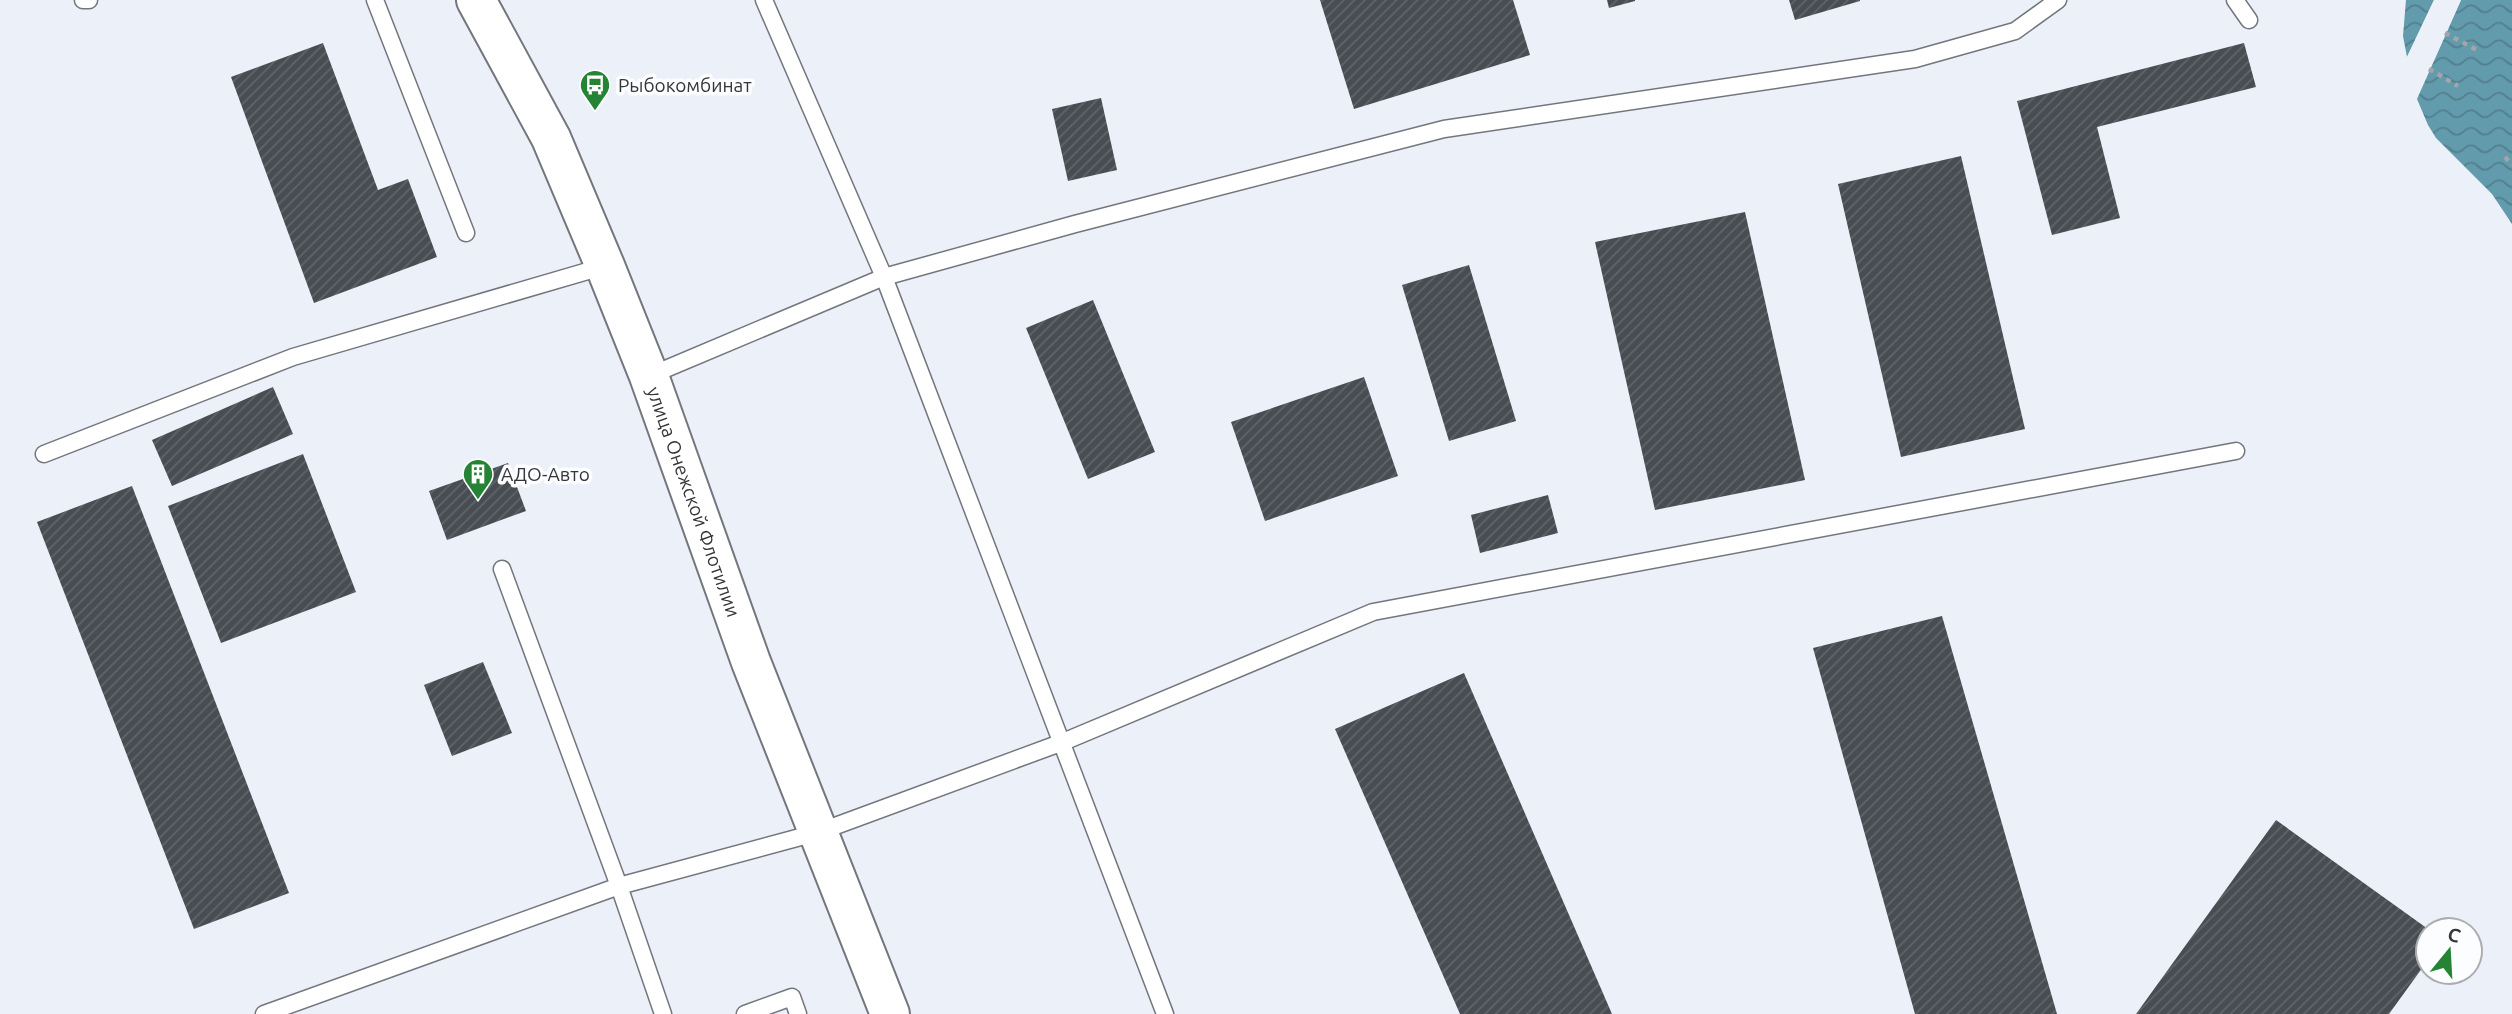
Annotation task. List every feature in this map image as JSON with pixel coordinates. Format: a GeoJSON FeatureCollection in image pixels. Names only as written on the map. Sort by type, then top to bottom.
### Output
{"type":"FeatureCollection","features":[{"type":"Feature","properties":{"kind":"main road","name":"улица Онежской Флотилии"},"geometry":{"type":"LineString","coordinates":[[476,0],[551,138],[606,266],[649,376],[751,662],[890,1014]]}},
{"type":"Feature","properties":{"kind":"lane"},"geometry":{"type":"LineString","coordinates":[[83,0],[89,0]]}},
{"type":"Feature","properties":{"kind":"lane"},"geometry":{"type":"LineString","coordinates":[[375,0],[466,233]]}},
{"type":"Feature","properties":{"kind":"lane"},"geometry":{"type":"LineString","coordinates":[[764,0],[884,277],[1165,1014]]}},
{"type":"Feature","properties":{"kind":"lane"},"geometry":{"type":"LineString","coordinates":[[649,376],[884,277],[1075,224],[1444,130],[1915,59],[2015,31],[2058,0]]}},
{"type":"Feature","properties":{"kind":"lane"},"geometry":{"type":"LineString","coordinates":[[2235,0],[2249,20]]}},
{"type":"Feature","properties":{"kind":"lane"},"geometry":{"type":"LineString","coordinates":[[44,454],[293,357],[606,266]]}},
{"type":"Feature","properties":{"kind":"lane"},"geometry":{"type":"LineString","coordinates":[[264,1014],[619,886],[819,832],[1063,742],[1373,612],[2236,451]]}},
{"type":"Feature","properties":{"kind":"lane"},"geometry":{"type":"LineString","coordinates":[[502,569],[619,886],[663,1014]]}},
{"type":"Feature","properties":{"kind":"lane"},"geometry":{"type":"LineString","coordinates":[[745,1014],[792,997],[798,1014]]}},
{"type":"Feature","properties":{"kind":"path"},"geometry":{"type":"LineString","coordinates":[[2445,33],[2477,50]]}},
{"type":"Feature","properties":{"kind":"path"},"geometry":{"type":"LineString","coordinates":[[2429,69],[2458,86]]}},
{"type":"Feature","properties":{"kind":"path"},"geometry":{"type":"LineString","coordinates":[[2505,157],[2512,165]]}},
{"type":"Feature","properties":{"kind":"water"},"geometry":{"type":"Polygon","coordinates":[[[2406,0],[2434,0],[2407,57],[2403,36],[2406,0]]]}},
{"type":"Feature","properties":{"kind":"water"},"geometry":{"type":"Polygon","coordinates":[[[2461,0],[2512,0],[2512,224],[2492,194],[2436,138],[2417,99],[2461,0]]]}},
{"type":"Feature","properties":{"kind":"pier"},"geometry":{"type":"Polygon","coordinates":[[[2434,0],[2437,1],[2409,60],[2407,57],[2434,0]]]}},
{"type":"Feature","properties":{"kind":"pier"},"geometry":{"type":"Polygon","coordinates":[[[2457,0],[2461,0],[2426,78],[2423,75],[2425,68],[2457,0]]]}},
{"type":"Feature","properties":{"kind":"building"},"geometry":{"type":"Polygon","coordinates":[[[1320,0],[1513,0],[1530,55],[1354,109],[1320,0]]]}},
{"type":"Feature","properties":{"kind":"building"},"geometry":{"type":"Polygon","coordinates":[[[1607,0],[1635,0],[1635,1],[1609,8],[1607,0]]]}},
{"type":"Feature","properties":{"kind":"building"},"geometry":{"type":"Polygon","coordinates":[[[1789,0],[1860,0],[1860,1],[1795,20],[1789,0]]]}},
{"type":"Feature","properties":{"kind":"building"},"geometry":{"type":"Polygon","coordinates":[[[323,43],[378,190],[408,179],[437,257],[314,303],[231,77],[323,43]]]}},
{"type":"Feature","properties":{"kind":"building"},"geometry":{"type":"Polygon","coordinates":[[[2244,43],[2256,87],[2097,127],[2120,218],[2052,235],[2017,101],[2244,43]]]}},
{"type":"Feature","properties":{"kind":"building"},"geometry":{"type":"Polygon","coordinates":[[[1101,98],[1117,170],[1068,181],[1052,109],[1101,98]]]}},
{"type":"Feature","properties":{"kind":"building"},"geometry":{"type":"Polygon","coordinates":[[[1961,156],[2025,429],[1901,457],[1838,184],[1961,156]]]}},
{"type":"Feature","properties":{"kind":"building"},"geometry":{"type":"Polygon","coordinates":[[[1745,212],[1805,480],[1655,510],[1595,242],[1745,212]]]}},
{"type":"Feature","properties":{"kind":"building"},"geometry":{"type":"Polygon","coordinates":[[[1469,265],[1516,421],[1449,441],[1402,285],[1469,265]]]}},
{"type":"Feature","properties":{"kind":"building"},"geometry":{"type":"Polygon","coordinates":[[[1093,300],[1155,452],[1088,479],[1026,328],[1093,300]]]}},
{"type":"Feature","properties":{"kind":"building"},"geometry":{"type":"Polygon","coordinates":[[[1364,377],[1398,476],[1265,521],[1231,422],[1364,377]]]}},
{"type":"Feature","properties":{"kind":"building"},"geometry":{"type":"Polygon","coordinates":[[[273,387],[293,434],[172,486],[152,440],[273,387]]]}},
{"type":"Feature","properties":{"kind":"building"},"geometry":{"type":"Polygon","coordinates":[[[303,454],[356,592],[221,643],[168,506],[303,454]]]}},
{"type":"Feature","properties":{"kind":"building","name":"АДО-Авто"},"geometry":{"type":"Polygon","coordinates":[[[508,463],[526,511],[447,540],[429,491],[508,463]]]}},
{"type":"Feature","properties":{"kind":"building"},"geometry":{"type":"Polygon","coordinates":[[[132,486],[289,893],[194,929],[37,522],[132,486]]]}},
{"type":"Feature","properties":{"kind":"building"},"geometry":{"type":"Polygon","coordinates":[[[1548,495],[1558,533],[1480,553],[1471,515],[1548,495]]]}},
{"type":"Feature","properties":{"kind":"building"},"geometry":{"type":"Polygon","coordinates":[[[1942,616],[2057,1014],[1915,1014],[1813,648],[1942,616]]]}},
{"type":"Feature","properties":{"kind":"building"},"geometry":{"type":"Polygon","coordinates":[[[483,662],[512,733],[452,756],[424,685],[483,662]]]}},
{"type":"Feature","properties":{"kind":"building"},"geometry":{"type":"Polygon","coordinates":[[[1464,673],[1612,1014],[1460,1014],[1335,729],[1464,673]]]}},
{"type":"Feature","properties":{"kind":"building"},"geometry":{"type":"Polygon","coordinates":[[[2276,820],[2414,919],[2414,979],[2389,1014],[2136,1014],[2276,820]]]}},
{"type":"Feature","properties":{"kind":"place","name":"Рыбокомбинат"},"geometry":{"type":"Point","coordinates":[595,112]}},
{"type":"Feature","properties":{"kind":"place","name":"АДО-Авто"},"geometry":{"type":"Point","coordinates":[478,501]}}]}
